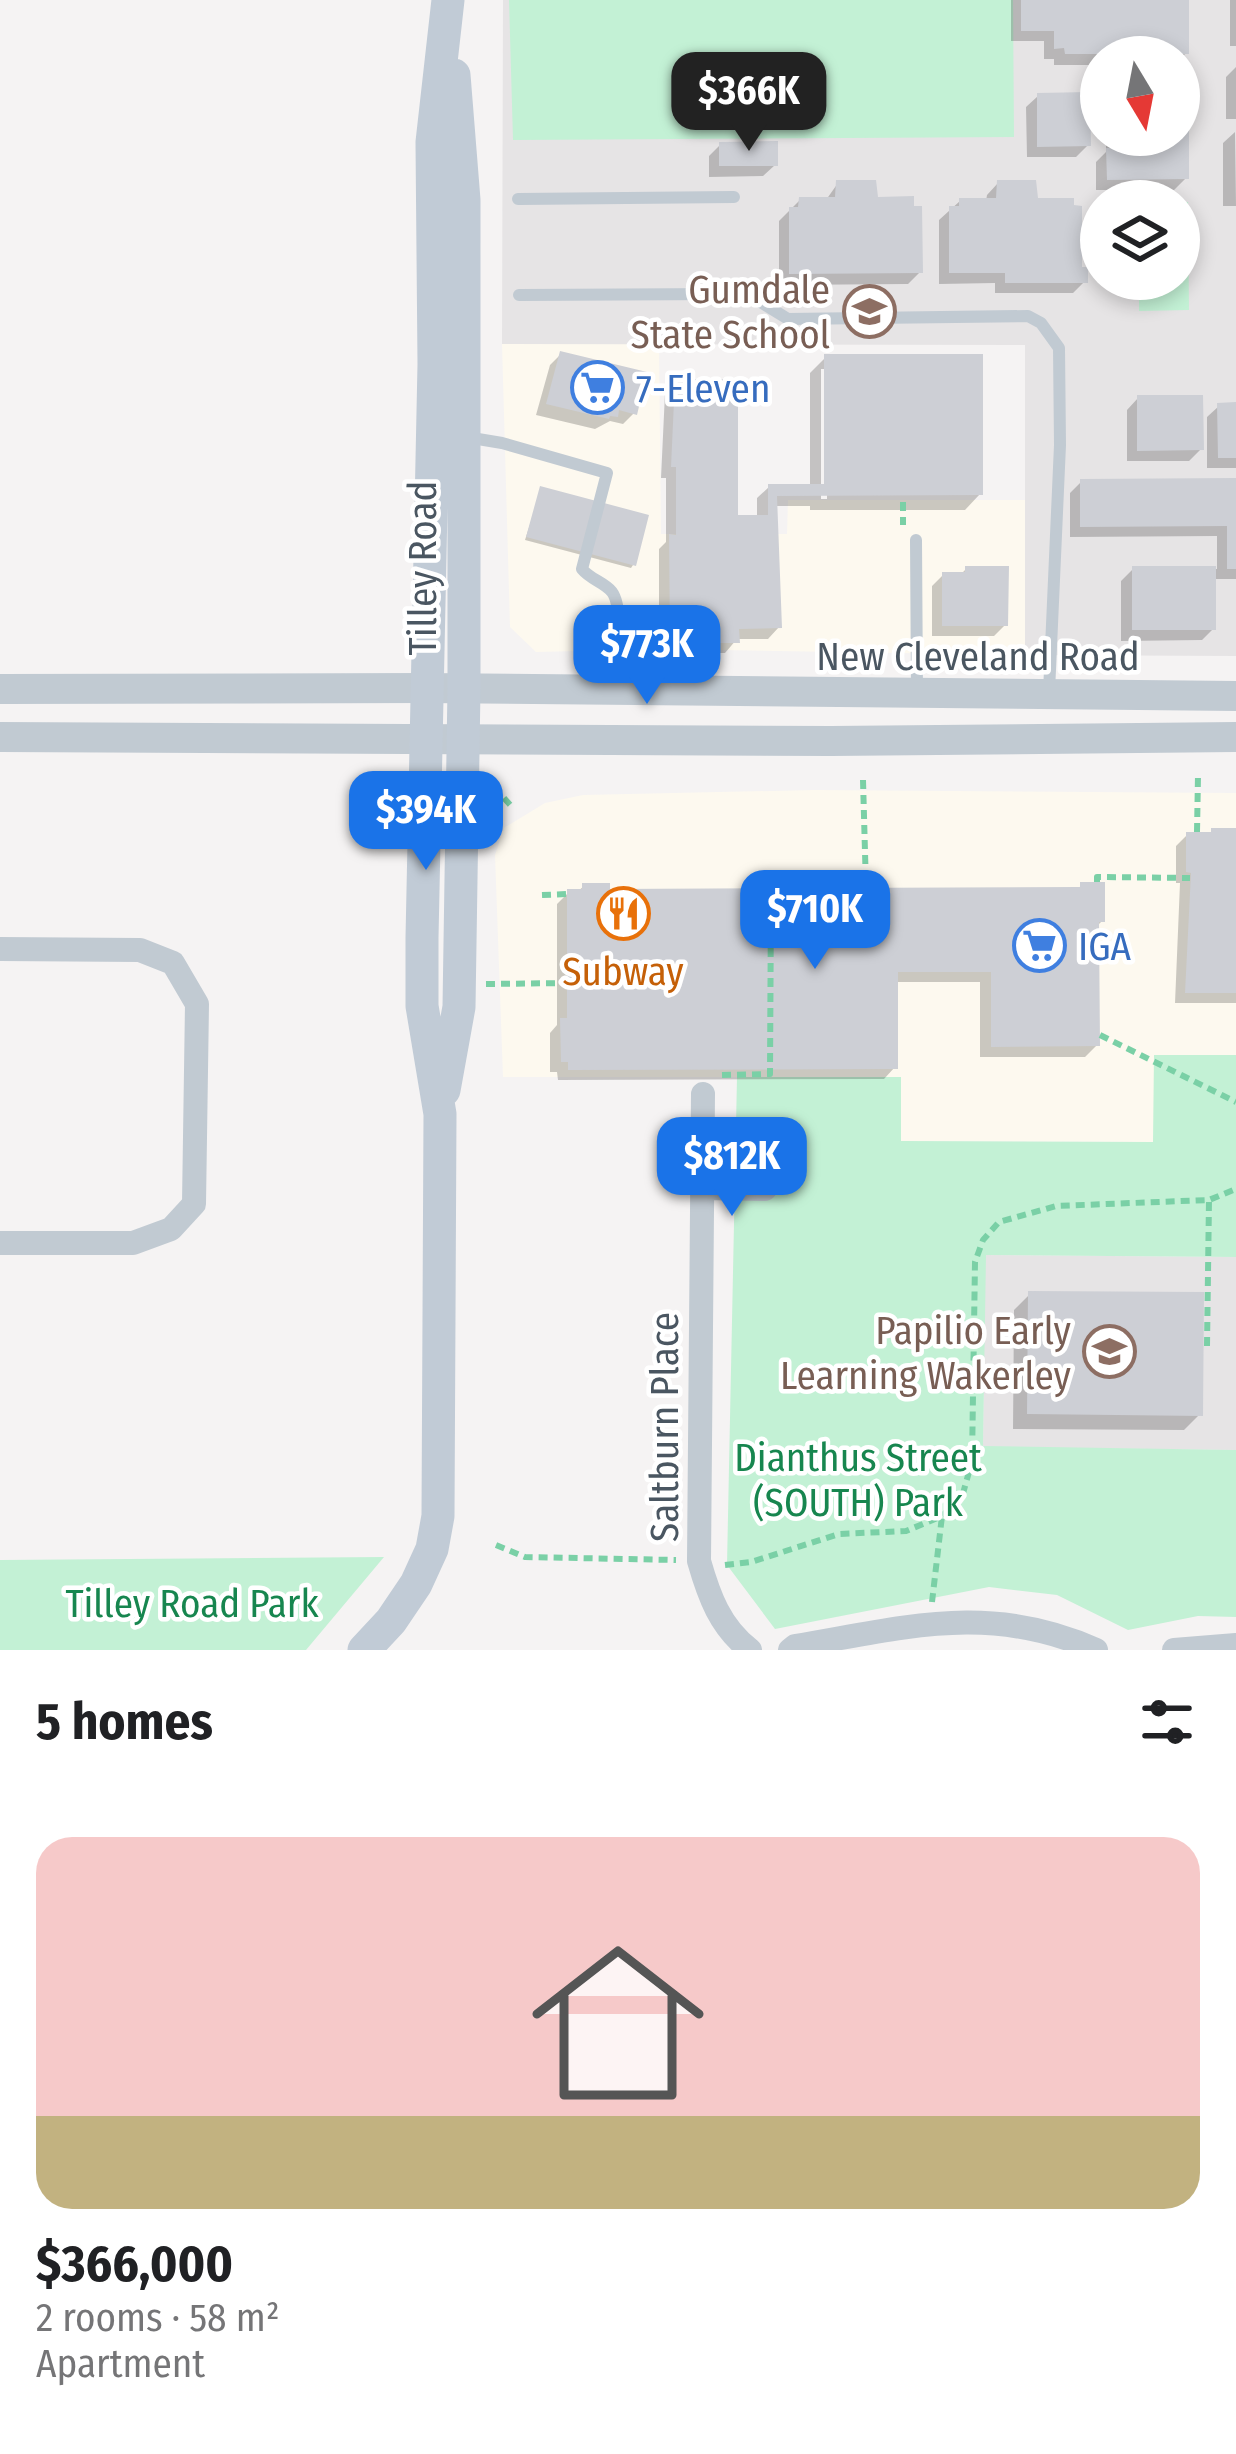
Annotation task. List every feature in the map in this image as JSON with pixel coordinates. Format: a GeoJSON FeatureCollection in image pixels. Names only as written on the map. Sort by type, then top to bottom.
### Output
{"type":"FeatureCollection","features":[{"type":"Feature","properties":{"kind":"main road","name":"Tilley Road"},"geometry":{"type":"LineString","coordinates":[[440,1114],[459,1007],[464,688],[464,200],[447,10]]}},
{"type":"Feature","properties":{"kind":"main road","name":"Tilley Road"},"geometry":{"type":"LineString","coordinates":[[364,1650],[391,1622],[416,1584],[432,1550],[438,1516],[440,1114],[422,1006],[434,364],[432,142],[447,10]]}},
{"type":"Feature","properties":{"kind":"street","name":"New Cleveland Road"},"geometry":{"type":"LineString","coordinates":[[0,689],[464,688],[1236,696]]}},
{"type":"Feature","properties":{"kind":"street"},"geometry":{"type":"LineString","coordinates":[[0,737],[893,741],[1236,737]]}},
{"type":"Feature","properties":{"kind":"street"},"geometry":{"type":"LineString","coordinates":[[0,949],[140,950],[173,963],[197,1004],[194,1204],[171,1229],[133,1243],[0,1243]]}},
{"type":"Feature","properties":{"kind":"street","name":"Saltburn Place"},"geometry":{"type":"LineString","coordinates":[[703,1094],[698,1561],[729,1634],[750,1650]]}},
{"type":"Feature","properties":{"kind":"street"},"geometry":{"type":"LineString","coordinates":[[701,1188],[765,1189]]}},
{"type":"Feature","properties":{"kind":"street"},"geometry":{"type":"LineString","coordinates":[[790,1650],[934,1623],[993,1620],[1046,1630],[1096,1650]]}},
{"type":"Feature","properties":{"kind":"street"},"geometry":{"type":"LineString","coordinates":[[1174,1650],[1236,1645]]}},
{"type":"Feature","properties":{"kind":"lane"},"geometry":{"type":"LineString","coordinates":[[518,199],[734,197]]}},
{"type":"Feature","properties":{"kind":"lane"},"geometry":{"type":"LineString","coordinates":[[743,291],[788,319],[1028,316],[1051,334],[1059,348],[1060,445],[1048,696]]}},
{"type":"Feature","properties":{"kind":"lane"},"geometry":{"type":"LineString","coordinates":[[519,295],[725,294]]}},
{"type":"Feature","properties":{"kind":"lane"},"geometry":{"type":"LineString","coordinates":[[464,436],[607,473],[582,569],[610,588],[617,603],[619,691]]}},
{"type":"Feature","properties":{"kind":"lane"},"geometry":{"type":"LineString","coordinates":[[916,540],[917,695]]}},
{"type":"Feature","properties":{"kind":"path"},"geometry":{"type":"LineString","coordinates":[[1197,832],[1198,776]]}},
{"type":"Feature","properties":{"kind":"path"},"geometry":{"type":"LineString","coordinates":[[863,780],[866,888]]}},
{"type":"Feature","properties":{"kind":"path"},"geometry":{"type":"LineString","coordinates":[[504,798],[514,809]]}},
{"type":"Feature","properties":{"kind":"path"},"geometry":{"type":"LineString","coordinates":[[784,888],[784,878],[866,878]]}},
{"type":"Feature","properties":{"kind":"path"},"geometry":{"type":"LineString","coordinates":[[1097,882],[1097,878],[1190,878]]}},
{"type":"Feature","properties":{"kind":"path"},"geometry":{"type":"LineString","coordinates":[[542,895],[567,894]]}},
{"type":"Feature","properties":{"kind":"path"},"geometry":{"type":"LineString","coordinates":[[703,1094],[696,1093],[698,1079],[770,1074],[771,895]]}},
{"type":"Feature","properties":{"kind":"path"},"geometry":{"type":"LineString","coordinates":[[482,984],[568,983]]}},
{"type":"Feature","properties":{"kind":"path"},"geometry":{"type":"LineString","coordinates":[[1100,1035],[1236,1102]]}},
{"type":"Feature","properties":{"kind":"path"},"geometry":{"type":"LineString","coordinates":[[496,1545],[525,1557],[727,1565],[839,1534],[906,1531],[942,1516],[962,1497],[972,1461],[975,1262],[983,1240],[999,1222],[1056,1206],[1209,1200],[1236,1189]]}},
{"type":"Feature","properties":{"kind":"path"},"geometry":{"type":"LineString","coordinates":[[1207,1346],[1209,1200]]}},
{"type":"Feature","properties":{"kind":"path"},"geometry":{"type":"LineString","coordinates":[[934,1623],[942,1516]]}},
{"type":"Feature","properties":{"kind":"shaded area","name":"Gumdale State School"},"geometry":{"type":"Polygon","coordinates":[[[503,0],[1236,0],[1236,656],[1025,655],[1025,345],[502,344],[503,0]]]}},
{"type":"Feature","properties":{"kind":"shaded area"},"geometry":{"type":"Polygon","coordinates":[[[502,344],[659,344],[661,534],[787,534],[788,500],[1025,500],[1025,655],[663,649],[536,652],[510,627],[502,344]]]}},
{"type":"Feature","properties":{"kind":"shaded area"},"geometry":{"type":"Polygon","coordinates":[[[814,790],[1236,793],[1236,1055],[1155,1055],[1154,1142],[900,1141],[901,1077],[503,1077],[495,855],[504,828],[545,803],[583,795],[814,790]]]}},
{"type":"Feature","properties":{"kind":"shaded area","name":"Papilio Early Learning Wakerley"},"geometry":{"type":"Polygon","coordinates":[[[985,1255],[1236,1257],[1236,1450],[983,1447],[985,1255]]]}},
{"type":"Feature","properties":{"kind":"green space"},"geometry":{"type":"Polygon","coordinates":[[[509,0],[1013,0],[1014,137],[513,140],[509,0]]]}},
{"type":"Feature","properties":{"kind":"green space"},"geometry":{"type":"Polygon","coordinates":[[[1139,300],[1189,300],[1189,310],[1139,311],[1139,300]]]}},
{"type":"Feature","properties":{"kind":"green space","name":"Dianthus Street (SOUTH) Park"},"geometry":{"type":"Polygon","coordinates":[[[1154,1055],[1236,1055],[1236,1257],[986,1255],[983,1446],[1236,1450],[1236,1617],[1198,1616],[1128,1630],[1057,1595],[989,1587],[775,1629],[727,1565],[737,1077],[901,1077],[901,1141],[1153,1142],[1154,1055]]]}},
{"type":"Feature","properties":{"kind":"green space","name":"Tilley Road Park"},"geometry":{"type":"Polygon","coordinates":[[[384,1557],[306,1650],[0,1650],[0,1560],[384,1557]]]}},
{"type":"Feature","properties":{"kind":"building"},"geometry":{"type":"Polygon","coordinates":[[[1021,0],[1189,0],[1189,36],[1080,36],[1080,54],[1065,54],[1064,48],[1054,49],[1054,31],[1021,31],[1021,0]]]}},
{"type":"Feature","properties":{"kind":"building"},"geometry":{"type":"Polygon","coordinates":[[[1080,92],[1080,146],[1037,147],[1037,93],[1080,92]]]}},
{"type":"Feature","properties":{"kind":"building"},"geometry":{"type":"Polygon","coordinates":[[[778,141],[778,166],[719,166],[719,142],[778,141]]]}},
{"type":"Feature","properties":{"kind":"building"},"geometry":{"type":"Polygon","coordinates":[[[1106,156],[1189,156],[1189,179],[1107,180],[1106,156]]]}},
{"type":"Feature","properties":{"kind":"building"},"geometry":{"type":"Polygon","coordinates":[[[836,180],[876,180],[878,197],[914,196],[914,206],[922,206],[923,273],[789,274],[789,207],[798,207],[799,197],[835,197],[836,180]]]}},
{"type":"Feature","properties":{"kind":"building"},"geometry":{"type":"Polygon","coordinates":[[[997,180],[1036,180],[1038,198],[1074,198],[1074,205],[1080,206],[1080,283],[1005,283],[1005,273],[949,273],[949,206],[959,206],[959,198],[996,198],[997,180]]]}},
{"type":"Feature","properties":{"kind":"building","name":"7-Eleven"},"geometry":{"type":"Polygon","coordinates":[[[560,351],[647,372],[637,415],[619,410],[618,417],[609,419],[546,404],[560,351]]]}},
{"type":"Feature","properties":{"kind":"building"},"geometry":{"type":"Polygon","coordinates":[[[824,354],[983,354],[983,495],[777,496],[782,628],[739,629],[740,643],[670,643],[669,534],[676,535],[676,467],[671,467],[675,379],[738,379],[738,515],[768,515],[768,484],[824,484],[824,354]]]}},
{"type":"Feature","properties":{"kind":"building"},"geometry":{"type":"Polygon","coordinates":[[[1137,395],[1203,395],[1204,450],[1137,451],[1137,395]]]}},
{"type":"Feature","properties":{"kind":"building"},"geometry":{"type":"Polygon","coordinates":[[[1236,402],[1236,458],[1218,458],[1217,403],[1236,402]]]}},
{"type":"Feature","properties":{"kind":"building"},"geometry":{"type":"Polygon","coordinates":[[[1236,478],[1236,569],[1227,569],[1227,526],[1080,527],[1080,479],[1236,478]]]}},
{"type":"Feature","properties":{"kind":"building"},"geometry":{"type":"Polygon","coordinates":[[[540,486],[649,515],[636,566],[526,537],[540,486]]]}},
{"type":"Feature","properties":{"kind":"building"},"geometry":{"type":"Polygon","coordinates":[[[965,566],[1009,566],[1008,626],[942,626],[942,572],[965,572],[965,566]]]}},
{"type":"Feature","properties":{"kind":"building"},"geometry":{"type":"Polygon","coordinates":[[[1132,566],[1216,566],[1216,630],[1132,630],[1132,566]]]}},
{"type":"Feature","properties":{"kind":"building"},"geometry":{"type":"Polygon","coordinates":[[[1211,828],[1236,828],[1236,993],[1185,993],[1191,873],[1186,872],[1186,832],[1211,832],[1211,828]]]}},
{"type":"Feature","properties":{"kind":"building"},"geometry":{"type":"Polygon","coordinates":[[[1080,882],[1105,882],[1105,922],[1099,922],[1100,1046],[991,1047],[991,972],[898,972],[898,1069],[568,1070],[568,1062],[561,1062],[560,1018],[567,1018],[567,889],[582,889],[582,883],[610,883],[610,889],[1080,887],[1080,882]]]}},
{"type":"Feature","properties":{"kind":"building"},"geometry":{"type":"Polygon","coordinates":[[[1028,1291],[1204,1292],[1203,1416],[1027,1414],[1028,1291]]]}},
{"type":"Feature","properties":{"kind":"place","name":"Gumdale State School"},"geometry":{"type":"Point","coordinates":[869,311]}},
{"type":"Feature","properties":{"kind":"place","name":"7-Eleven"},"geometry":{"type":"Point","coordinates":[597,388]}},
{"type":"Feature","properties":{"kind":"place","name":"Subway"},"geometry":{"type":"Point","coordinates":[623,914]}},
{"type":"Feature","properties":{"kind":"place","name":"IGA"},"geometry":{"type":"Point","coordinates":[1039,946]}},
{"type":"Feature","properties":{"kind":"place","name":"Papilio Early Learning Wakerley"},"geometry":{"type":"Point","coordinates":[1110,1352]}}]}
